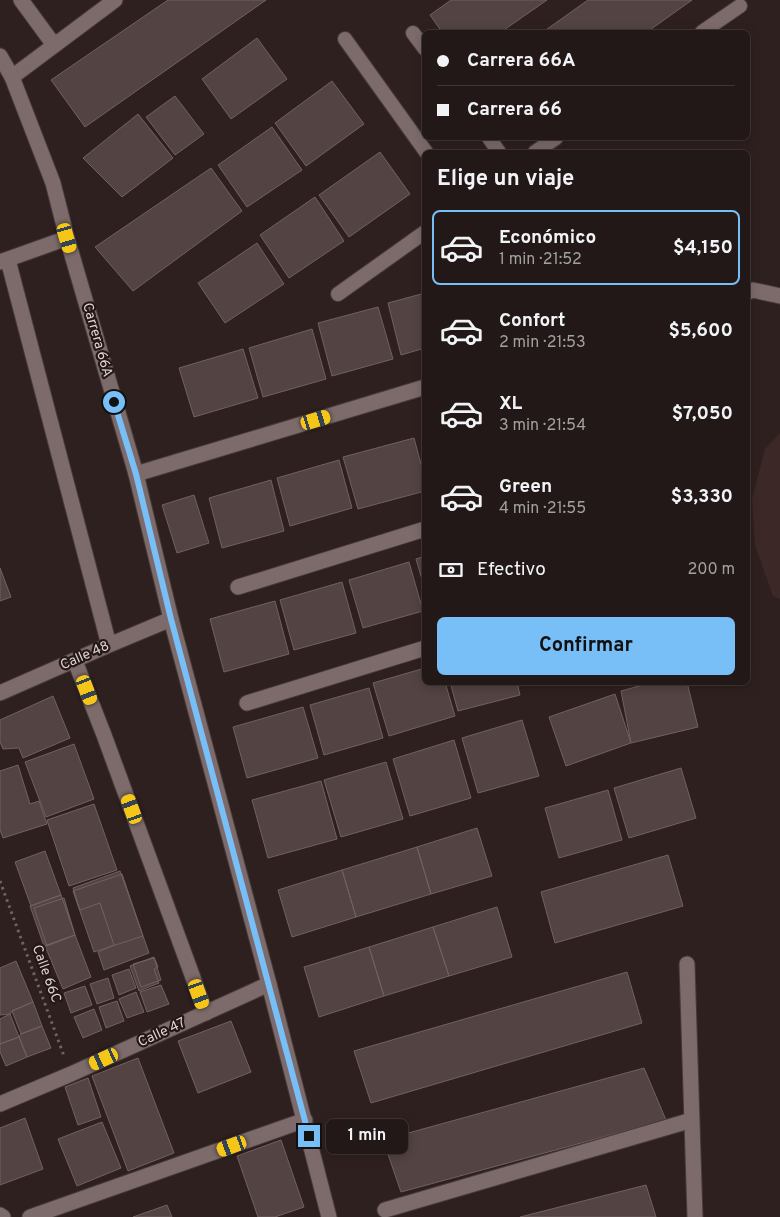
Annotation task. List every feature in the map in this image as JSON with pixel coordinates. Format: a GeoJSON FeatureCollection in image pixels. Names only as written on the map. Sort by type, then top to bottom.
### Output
{"type":"FeatureCollection","features":[{"type":"Feature","properties":{"kind":"street"},"geometry":{"type":"LineString","coordinates":[[21,0],[54,45]]}},
{"type":"Feature","properties":{"kind":"street"},"geometry":{"type":"LineString","coordinates":[[12,76],[115,0]]}},
{"type":"Feature","properties":{"kind":"street","name":"Carrera 66A"},"geometry":{"type":"LineString","coordinates":[[0,56],[12,76],[53,183],[67,238],[136,474],[171,619],[330,1217]]}},
{"type":"Feature","properties":{"kind":"street"},"geometry":{"type":"LineString","coordinates":[[67,238],[4,261],[109,645]]}},
{"type":"Feature","properties":{"kind":"street"},"geometry":{"type":"LineString","coordinates":[[750,291],[753,290],[780,296]]}},
{"type":"Feature","properties":{"kind":"street"},"geometry":{"type":"LineString","coordinates":[[136,474],[422,388]]}},
{"type":"Feature","properties":{"kind":"street"},"geometry":{"type":"LineString","coordinates":[[238,587],[422,530]]}},
{"type":"Feature","properties":{"kind":"street","name":"Calle 48"},"geometry":{"type":"LineString","coordinates":[[0,693],[171,619]]}},
{"type":"Feature","properties":{"kind":"street"},"geometry":{"type":"LineString","coordinates":[[247,703],[422,649]]}},
{"type":"Feature","properties":{"kind":"street"},"geometry":{"type":"LineString","coordinates":[[75,661],[206,1013]]}},
{"type":"Feature","properties":{"kind":"street"},"geometry":{"type":"LineString","coordinates":[[687,964],[695,1217]]}},
{"type":"Feature","properties":{"kind":"street","name":"Calle 47"},"geometry":{"type":"LineString","coordinates":[[0,1104],[71,1074],[269,984]]}},
{"type":"Feature","properties":{"kind":"street"},"geometry":{"type":"LineString","coordinates":[[30,1217],[305,1120]]}},
{"type":"Feature","properties":{"kind":"street"},"geometry":{"type":"LineString","coordinates":[[385,1210],[692,1120]]}},
{"type":"Feature","properties":{"kind":"lane"},"geometry":{"type":"LineString","coordinates":[[705,30],[740,6]]}},
{"type":"Feature","properties":{"kind":"lane"},"geometry":{"type":"LineString","coordinates":[[413,33],[422,46]]}},
{"type":"Feature","properties":{"kind":"lane"},"geometry":{"type":"LineString","coordinates":[[345,39],[425,150]]}},
{"type":"Feature","properties":{"kind":"lane"},"geometry":{"type":"LineString","coordinates":[[491,140],[498,150]]}},
{"type":"Feature","properties":{"kind":"lane"},"geometry":{"type":"LineString","coordinates":[[538,150],[553,140]]}},
{"type":"Feature","properties":{"kind":"lane"},"geometry":{"type":"LineString","coordinates":[[338,294],[422,234]]}},
{"type":"Feature","properties":{"kind":"path","name":"Calle 66C"},"geometry":{"type":"LineString","coordinates":[[0,881],[71,1074]]}},
{"type":"Feature","properties":{"kind":"shaded area"},"geometry":{"type":"Polygon","coordinates":[[[780,433],[780,599],[773,596],[755,545],[752,499],[765,449],[780,433]]]}},
{"type":"Feature","properties":{"kind":"building"},"geometry":{"type":"Polygon","coordinates":[[[168,0],[266,0],[85,127],[51,80],[168,0]]]}},
{"type":"Feature","properties":{"kind":"building"},"geometry":{"type":"Polygon","coordinates":[[[451,0],[547,0],[504,30],[441,30],[430,15],[451,0]]]}},
{"type":"Feature","properties":{"kind":"building"},"geometry":{"type":"Polygon","coordinates":[[[588,0],[692,0],[650,30],[546,30],[588,0]]]}},
{"type":"Feature","properties":{"kind":"building"},"geometry":{"type":"Polygon","coordinates":[[[257,38],[287,79],[231,119],[202,79],[257,38]]]}},
{"type":"Feature","properties":{"kind":"building"},"geometry":{"type":"Polygon","coordinates":[[[332,81],[364,124],[306,166],[275,123],[332,81]]]}},
{"type":"Feature","properties":{"kind":"building"},"geometry":{"type":"Polygon","coordinates":[[[175,96],[204,134],[175,155],[146,117],[175,96]]]}},
{"type":"Feature","properties":{"kind":"building"},"geometry":{"type":"Polygon","coordinates":[[[138,114],[173,158],[122,197],[83,158],[138,114]]]}},
{"type":"Feature","properties":{"kind":"building"},"geometry":{"type":"Polygon","coordinates":[[[272,127],[302,170],[247,207],[218,165],[272,127]]]}},
{"type":"Feature","properties":{"kind":"building"},"geometry":{"type":"Polygon","coordinates":[[[380,152],[410,194],[349,237],[319,195],[380,152]]]}},
{"type":"Feature","properties":{"kind":"building"},"geometry":{"type":"Polygon","coordinates":[[[211,168],[242,211],[133,291],[95,247],[211,168]]]}},
{"type":"Feature","properties":{"kind":"building"},"geometry":{"type":"Polygon","coordinates":[[[315,197],[344,241],[289,278],[260,235],[315,197]]]}},
{"type":"Feature","properties":{"kind":"building"},"geometry":{"type":"Polygon","coordinates":[[[257,243],[284,284],[225,323],[198,283],[257,243]]]}},
{"type":"Feature","properties":{"kind":"building"},"geometry":{"type":"Polygon","coordinates":[[[422,294],[422,349],[401,355],[388,303],[422,294]]]}},
{"type":"Feature","properties":{"kind":"building"},"geometry":{"type":"Polygon","coordinates":[[[378,307],[393,359],[332,376],[318,323],[378,307]]]}},
{"type":"Feature","properties":{"kind":"building"},"geometry":{"type":"Polygon","coordinates":[[[312,329],[326,379],[263,397],[249,348],[312,329]]]}},
{"type":"Feature","properties":{"kind":"building"},"geometry":{"type":"Polygon","coordinates":[[[243,349],[258,398],[194,417],[179,368],[243,349]]]}},
{"type":"Feature","properties":{"kind":"building"},"geometry":{"type":"Polygon","coordinates":[[[414,438],[422,468],[422,492],[358,509],[343,457],[414,438]]]}},
{"type":"Feature","properties":{"kind":"building"},"geometry":{"type":"Polygon","coordinates":[[[339,460],[352,508],[290,526],[277,478],[339,460]]]}},
{"type":"Feature","properties":{"kind":"building"},"geometry":{"type":"Polygon","coordinates":[[[271,480],[284,531],[222,548],[209,498],[271,480]]]}},
{"type":"Feature","properties":{"kind":"building"},"geometry":{"type":"Polygon","coordinates":[[[194,495],[209,543],[177,553],[162,505],[194,495]]]}},
{"type":"Feature","properties":{"kind":"building"},"geometry":{"type":"Polygon","coordinates":[[[422,557],[422,580],[416,559],[422,557]]]}},
{"type":"Feature","properties":{"kind":"building"},"geometry":{"type":"Polygon","coordinates":[[[409,562],[422,611],[363,628],[349,580],[409,562]]]}},
{"type":"Feature","properties":{"kind":"building"},"geometry":{"type":"Polygon","coordinates":[[[0,568],[11,597],[0,601],[0,568]]]}},
{"type":"Feature","properties":{"kind":"building"},"geometry":{"type":"Polygon","coordinates":[[[342,582],[356,633],[294,650],[280,600],[342,582]]]}},
{"type":"Feature","properties":{"kind":"building"},"geometry":{"type":"Polygon","coordinates":[[[275,601],[289,654],[224,672],[210,619],[275,601]]]}},
{"type":"Feature","properties":{"kind":"building"},"geometry":{"type":"Polygon","coordinates":[[[422,669],[422,685],[446,685],[455,716],[389,736],[373,683],[422,669]]]}},
{"type":"Feature","properties":{"kind":"building"},"geometry":{"type":"Polygon","coordinates":[[[451,685],[518,685],[520,695],[458,711],[451,685]]]}},
{"type":"Feature","properties":{"kind":"building"},"geometry":{"type":"Polygon","coordinates":[[[643,685],[688,685],[698,727],[631,743],[621,691],[643,685]]]}},
{"type":"Feature","properties":{"kind":"building"},"geometry":{"type":"Polygon","coordinates":[[[369,688],[383,738],[324,755],[310,705],[369,688]]]}},
{"type":"Feature","properties":{"kind":"building"},"geometry":{"type":"Polygon","coordinates":[[[615,694],[631,743],[566,766],[549,717],[615,694]]]}},
{"type":"Feature","properties":{"kind":"building"},"geometry":{"type":"Polygon","coordinates":[[[53,696],[70,738],[23,758],[19,748],[3,749],[0,742],[0,720],[53,696]]]}},
{"type":"Feature","properties":{"kind":"building"},"geometry":{"type":"Polygon","coordinates":[[[303,707],[318,758],[247,778],[233,727],[303,707]]]}},
{"type":"Feature","properties":{"kind":"building"},"geometry":{"type":"Polygon","coordinates":[[[522,720],[539,776],[478,793],[462,738],[522,720]]]}},
{"type":"Feature","properties":{"kind":"building"},"geometry":{"type":"Polygon","coordinates":[[[454,740],[471,798],[410,816],[393,759],[454,740]]]}},
{"type":"Feature","properties":{"kind":"building"},"geometry":{"type":"Polygon","coordinates":[[[74,744],[94,799],[46,817],[25,762],[74,744]]]}},
{"type":"Feature","properties":{"kind":"building"},"geometry":{"type":"Polygon","coordinates":[[[386,762],[403,819],[341,837],[324,780],[386,762]]]}},
{"type":"Feature","properties":{"kind":"building"},"geometry":{"type":"Polygon","coordinates":[[[18,765],[30,804],[39,801],[47,824],[3,838],[0,830],[0,771],[18,765]]]}},
{"type":"Feature","properties":{"kind":"building"},"geometry":{"type":"Polygon","coordinates":[[[681,768],[696,818],[629,838],[614,788],[681,768]]]}},
{"type":"Feature","properties":{"kind":"building"},"geometry":{"type":"Polygon","coordinates":[[[321,781],[337,839],[268,858],[252,800],[321,781]]]}},
{"type":"Feature","properties":{"kind":"building"},"geometry":{"type":"Polygon","coordinates":[[[608,790],[622,840],[559,858],[545,808],[608,790]]]}},
{"type":"Feature","properties":{"kind":"building"},"geometry":{"type":"Polygon","coordinates":[[[94,804],[117,870],[69,886],[47,820],[94,804]]]}},
{"type":"Feature","properties":{"kind":"building"},"geometry":{"type":"Polygon","coordinates":[[[477,828],[492,876],[431,894],[417,847],[477,828]]]}},
{"type":"Feature","properties":{"kind":"building"},"geometry":{"type":"Polygon","coordinates":[[[417,847],[431,894],[356,917],[342,870],[417,847]]]}},
{"type":"Feature","properties":{"kind":"building"},"geometry":{"type":"Polygon","coordinates":[[[45,851],[61,895],[31,906],[15,862],[45,851]]]}},
{"type":"Feature","properties":{"kind":"building"},"geometry":{"type":"Polygon","coordinates":[[[668,855],[683,906],[555,943],[541,892],[668,855]]]}},
{"type":"Feature","properties":{"kind":"building"},"geometry":{"type":"Polygon","coordinates":[[[342,870],[356,917],[292,937],[278,890],[342,870]]]}},
{"type":"Feature","properties":{"kind":"building"},"geometry":{"type":"Polygon","coordinates":[[[120,871],[149,953],[104,970],[98,952],[114,945],[100,903],[80,910],[73,888],[120,871]]]}},
{"type":"Feature","properties":{"kind":"building"},"geometry":{"type":"Polygon","coordinates":[[[122,874],[143,936],[94,952],[73,891],[122,874]]]}},
{"type":"Feature","properties":{"kind":"building"},"geometry":{"type":"Polygon","coordinates":[[[61,895],[75,935],[44,946],[30,906],[61,895]]]}},
{"type":"Feature","properties":{"kind":"building"},"geometry":{"type":"Polygon","coordinates":[[[64,898],[75,935],[47,946],[34,908],[64,898]]]}},
{"type":"Feature","properties":{"kind":"building"},"geometry":{"type":"Polygon","coordinates":[[[497,907],[512,957],[449,976],[433,927],[497,907]]]}},
{"type":"Feature","properties":{"kind":"building"},"geometry":{"type":"Polygon","coordinates":[[[433,927],[449,976],[384,996],[369,947],[433,927]]]}},
{"type":"Feature","properties":{"kind":"building"},"geometry":{"type":"Polygon","coordinates":[[[75,935],[91,977],[63,989],[45,946],[75,935]]]}},
{"type":"Feature","properties":{"kind":"building"},"geometry":{"type":"Polygon","coordinates":[[[369,947],[384,996],[319,1017],[304,967],[369,947]]]}},
{"type":"Feature","properties":{"kind":"building"},"geometry":{"type":"Polygon","coordinates":[[[154,957],[158,967],[154,969],[159,983],[139,991],[130,966],[154,957]]]}},
{"type":"Feature","properties":{"kind":"building"},"geometry":{"type":"Polygon","coordinates":[[[154,958],[161,980],[141,987],[133,964],[154,958]]]}},
{"type":"Feature","properties":{"kind":"building"},"geometry":{"type":"Polygon","coordinates":[[[16,961],[33,1002],[12,1011],[10,1014],[0,1015],[0,968],[16,961]]]}},
{"type":"Feature","properties":{"kind":"building"},"geometry":{"type":"Polygon","coordinates":[[[129,969],[136,988],[119,995],[112,975],[129,969]]]}},
{"type":"Feature","properties":{"kind":"building"},"geometry":{"type":"Polygon","coordinates":[[[627,972],[642,1023],[371,1103],[354,1051],[627,972]]]}},
{"type":"Feature","properties":{"kind":"building"},"geometry":{"type":"Polygon","coordinates":[[[108,978],[114,998],[97,1004],[90,984],[108,978]]]}},
{"type":"Feature","properties":{"kind":"building"},"geometry":{"type":"Polygon","coordinates":[[[161,985],[169,1004],[147,1012],[140,992],[161,985]]]}},
{"type":"Feature","properties":{"kind":"building"},"geometry":{"type":"Polygon","coordinates":[[[85,986],[92,1005],[71,1013],[64,993],[85,986]]]}},
{"type":"Feature","properties":{"kind":"building"},"geometry":{"type":"Polygon","coordinates":[[[136,992],[144,1012],[127,1018],[119,999],[136,992]]]}},
{"type":"Feature","properties":{"kind":"building"},"geometry":{"type":"Polygon","coordinates":[[[117,1001],[124,1021],[106,1028],[99,1007],[117,1001]]]}},
{"type":"Feature","properties":{"kind":"building"},"geometry":{"type":"Polygon","coordinates":[[[33,1002],[42,1026],[21,1034],[12,1011],[33,1002]]]}},
{"type":"Feature","properties":{"kind":"building"},"geometry":{"type":"Polygon","coordinates":[[[94,1009],[102,1030],[83,1038],[74,1017],[94,1009]]]}},
{"type":"Feature","properties":{"kind":"building"},"geometry":{"type":"Polygon","coordinates":[[[10,1014],[19,1037],[0,1044],[0,1019],[10,1014]]]}},
{"type":"Feature","properties":{"kind":"building"},"geometry":{"type":"Polygon","coordinates":[[[231,1021],[251,1072],[198,1093],[178,1041],[231,1021]]]}},
{"type":"Feature","properties":{"kind":"building"},"geometry":{"type":"Polygon","coordinates":[[[42,1026],[51,1048],[27,1057],[19,1037],[21,1034],[42,1026]]]}},
{"type":"Feature","properties":{"kind":"building"},"geometry":{"type":"Polygon","coordinates":[[[19,1037],[27,1057],[6,1066],[0,1052],[0,1044],[19,1037]]]}},
{"type":"Feature","properties":{"kind":"building"},"geometry":{"type":"Polygon","coordinates":[[[138,1058],[174,1153],[128,1171],[92,1076],[138,1058]]]}},
{"type":"Feature","properties":{"kind":"building"},"geometry":{"type":"Polygon","coordinates":[[[644,1068],[666,1120],[401,1192],[383,1140],[644,1068]]]}},
{"type":"Feature","properties":{"kind":"building"},"geometry":{"type":"Polygon","coordinates":[[[88,1078],[101,1117],[78,1125],[65,1087],[88,1078]]]}},
{"type":"Feature","properties":{"kind":"building"},"geometry":{"type":"Polygon","coordinates":[[[25,1118],[43,1169],[0,1185],[0,1128],[25,1118]]]}},
{"type":"Feature","properties":{"kind":"building"},"geometry":{"type":"Polygon","coordinates":[[[102,1122],[121,1168],[77,1186],[58,1139],[102,1122]]]}},
{"type":"Feature","properties":{"kind":"building"},"geometry":{"type":"Polygon","coordinates":[[[281,1140],[304,1207],[275,1217],[258,1217],[237,1156],[281,1140]]]}},
{"type":"Feature","properties":{"kind":"building"},"geometry":{"type":"Polygon","coordinates":[[[646,1185],[656,1217],[520,1217],[646,1185]]]}},
{"type":"Feature","properties":{"kind":"building"},"geometry":{"type":"Polygon","coordinates":[[[167,1205],[172,1217],[133,1217],[167,1205]]]}},
{"type":"Feature","properties":{"kind":"route"},"geometry":{"type":"LineString","coordinates":[[114,402],[136,474],[171,619],[309,1136]]}}]}
